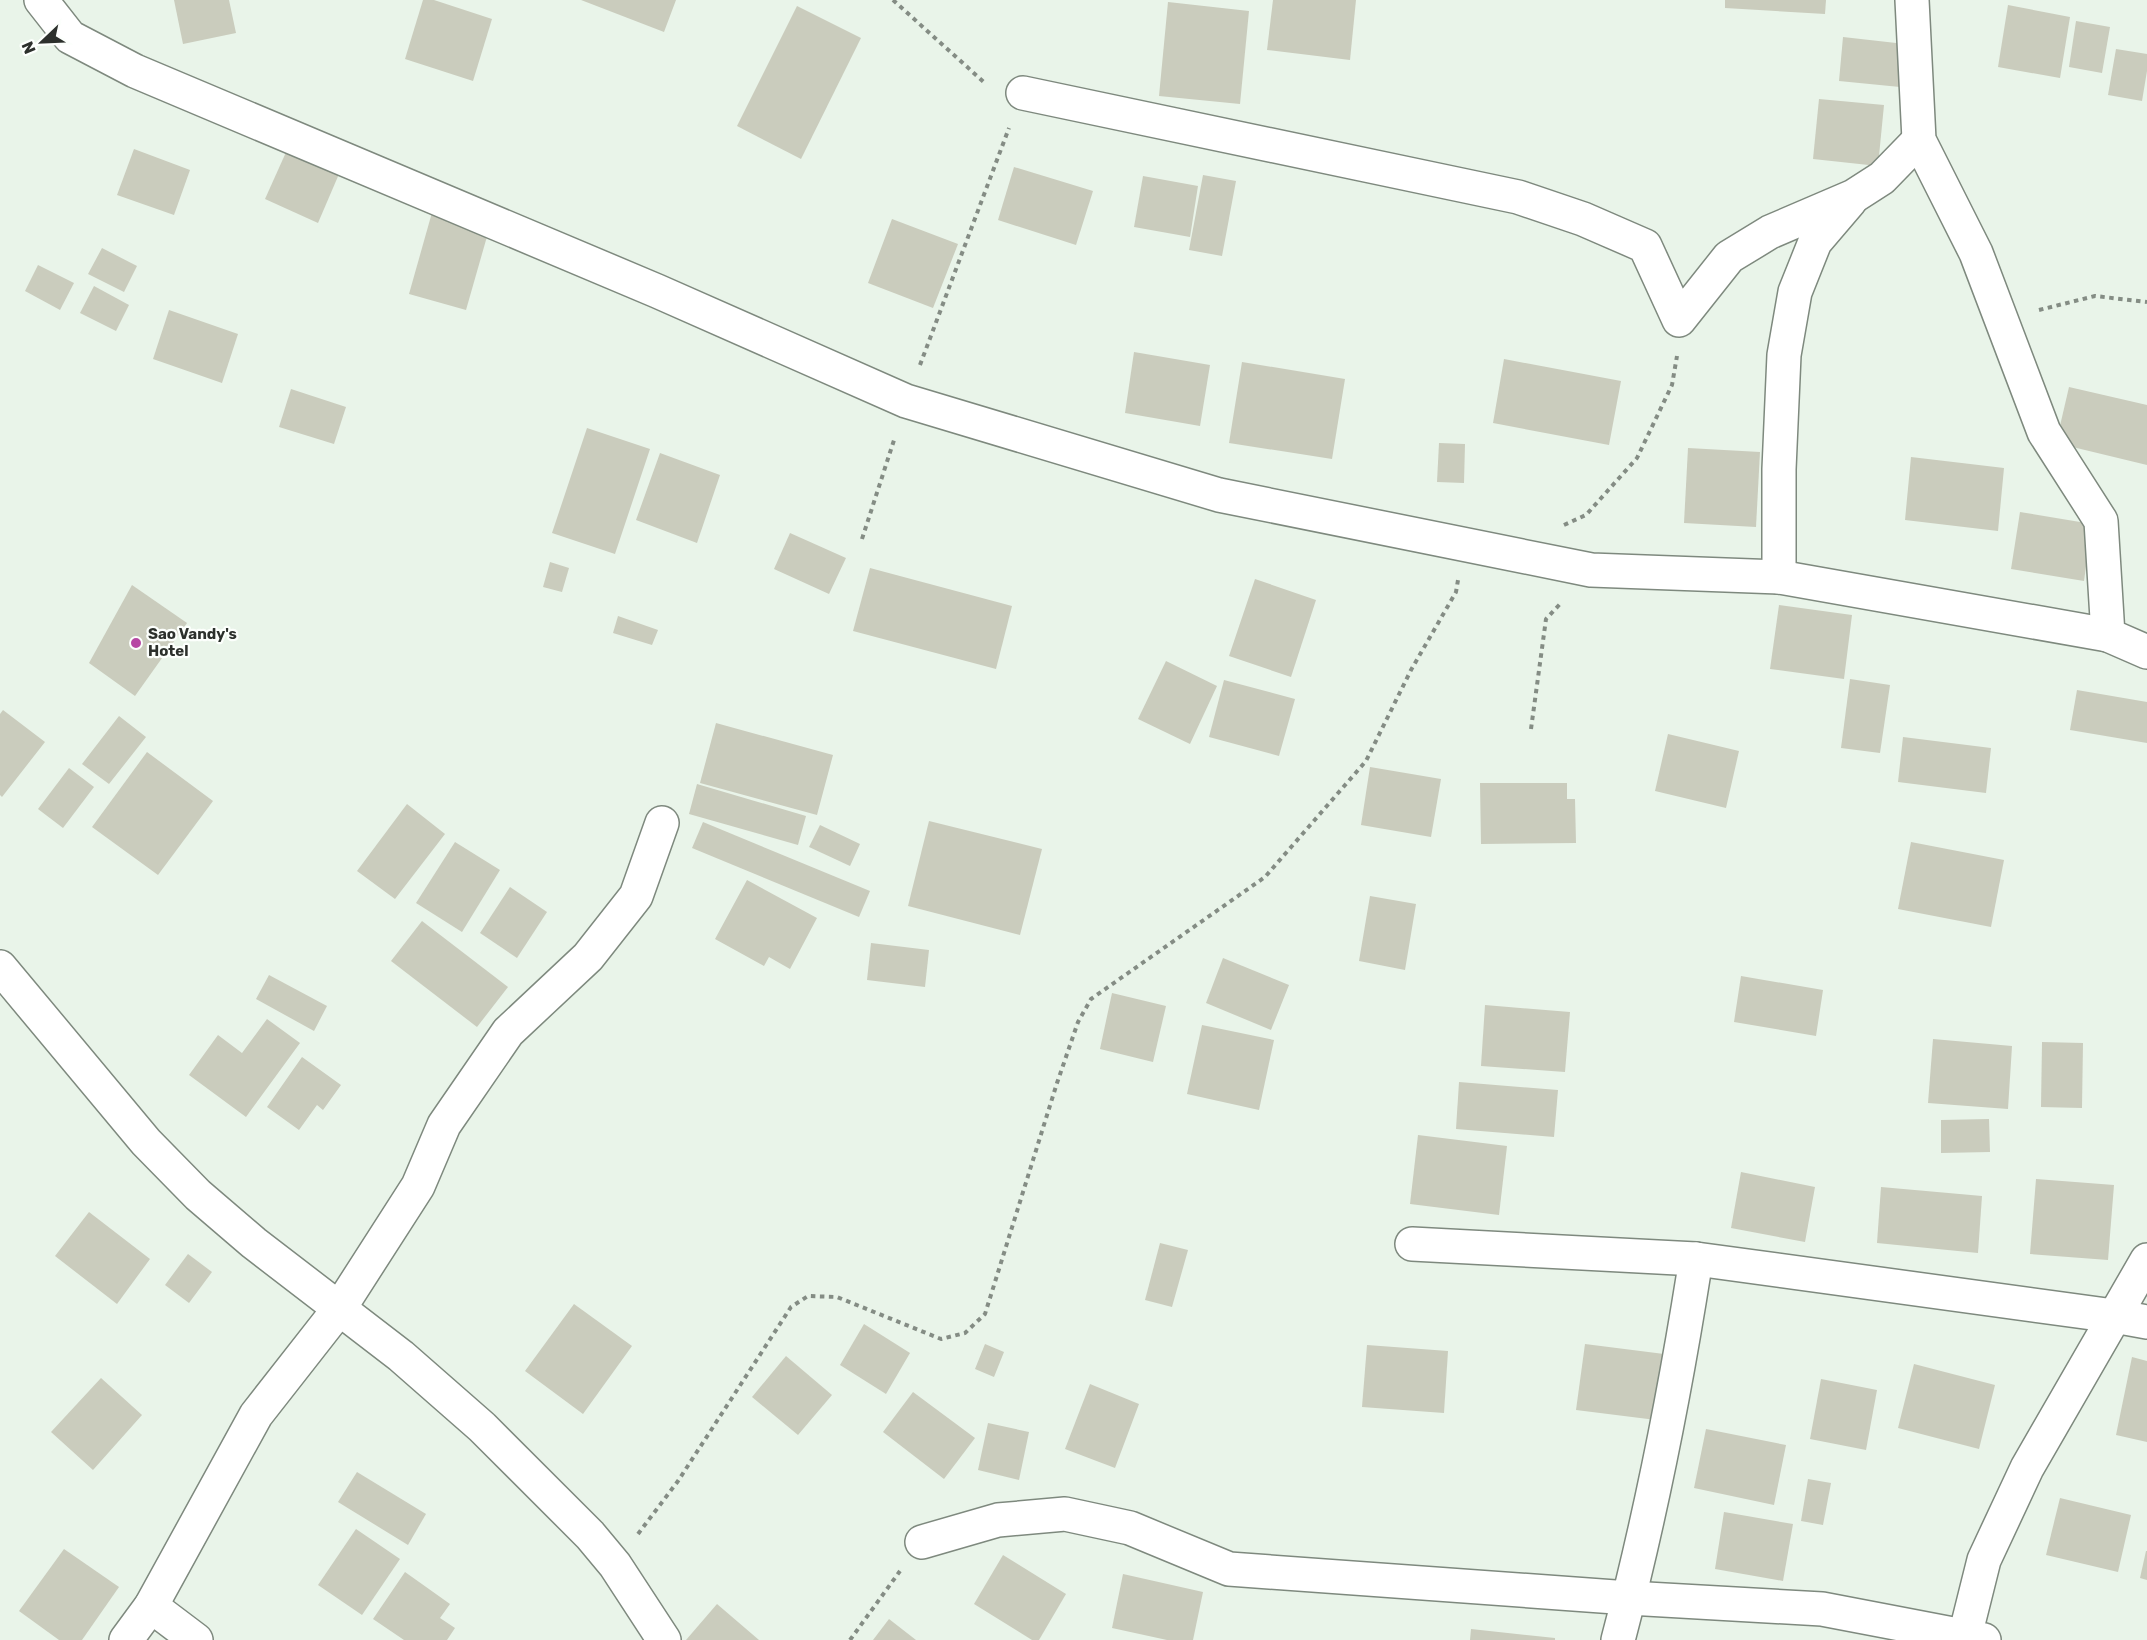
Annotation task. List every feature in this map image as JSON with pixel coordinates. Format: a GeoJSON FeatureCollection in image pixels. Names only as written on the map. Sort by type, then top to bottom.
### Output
{"type":"FeatureCollection","features":[{"type":"Feature","properties":{"kind":"street"},"geometry":{"type":"LineString","coordinates":[[41,0],[70,37],[135,71],[657,291],[906,401],[1219,495],[1591,570],[1779,577],[2108,636],[2147,652]]}},
{"type":"Feature","properties":{"kind":"street"},"geometry":{"type":"LineString","coordinates":[[1912,0],[1919,140],[1976,253],[2043,432],[2102,521],[2108,636]]}},
{"type":"Feature","properties":{"kind":"street"},"geometry":{"type":"LineString","coordinates":[[1017,108],[1518,197],[1572,215],[1645,246],[1679,320],[1730,257],[1770,232],[1854,196],[1882,178],[1919,140]]}},
{"type":"Feature","properties":{"kind":"street"},"geometry":{"type":"LineString","coordinates":[[1779,577],[1779,469],[1784,355],[1796,292],[1815,242],[1854,196]]}},
{"type":"Feature","properties":{"kind":"street"},"geometry":{"type":"LineString","coordinates":[[126,1640],[150,1606],[256,1415],[339,1309],[418,1186],[444,1125],[508,1032],[588,957],[636,896],[662,823]]}},
{"type":"Feature","properties":{"kind":"street"},"geometry":{"type":"LineString","coordinates":[[0,967],[146,1142],[198,1196],[254,1243],[401,1356],[482,1426],[590,1535],[615,1565],[664,1640]]}},
{"type":"Feature","properties":{"kind":"street"},"geometry":{"type":"LineString","coordinates":[[1412,1244],[1696,1259],[2147,1322]]}},
{"type":"Feature","properties":{"kind":"street"},"geometry":{"type":"LineString","coordinates":[[1618,1640],[1679,1372],[1696,1259]]}},
{"type":"Feature","properties":{"kind":"street"},"geometry":{"type":"LineString","coordinates":[[922,1542],[998,1520],[1065,1514],[1130,1528],[1229,1569],[1629,1598],[1822,1609],[1971,1638],[1984,1560],[2026,1468],[2147,1260]]}},
{"type":"Feature","properties":{"kind":"street"},"geometry":{"type":"LineString","coordinates":[[150,1606],[196,1640]]}},
{"type":"Feature","properties":{"kind":"path"},"geometry":{"type":"LineString","coordinates":[[893,0],[989,87]]}},
{"type":"Feature","properties":{"kind":"path"},"geometry":{"type":"LineString","coordinates":[[862,539],[906,401],[1017,108]]}},
{"type":"Feature","properties":{"kind":"path"},"geometry":{"type":"LineString","coordinates":[[2001,319],[2096,296],[2147,302]]}},
{"type":"Feature","properties":{"kind":"path"},"geometry":{"type":"LineString","coordinates":[[1506,552],[1586,515],[1637,458],[1672,385],[1683,314]]}},
{"type":"Feature","properties":{"kind":"path"},"geometry":{"type":"LineString","coordinates":[[615,1565],[678,1481],[791,1307],[808,1296],[837,1297],[941,1339],[965,1333],[985,1314],[1060,1073],[1078,1022],[1091,999],[1265,877],[1366,761],[1411,670],[1456,592],[1464,544]]}},
{"type":"Feature","properties":{"kind":"path"},"geometry":{"type":"LineString","coordinates":[[1531,729],[1546,619],[1591,570]]}},
{"type":"Feature","properties":{"kind":"path"},"geometry":{"type":"LineString","coordinates":[[850,1640],[922,1542]]}},
{"type":"Feature","properties":{"kind":"building"},"geometry":{"type":"Polygon","coordinates":[[[174,0],[229,0],[236,33],[183,44],[174,0]]]}},
{"type":"Feature","properties":{"kind":"building"},"geometry":{"type":"Polygon","coordinates":[[[423,0],[434,0],[492,19],[473,81],[405,59],[423,0]]]}},
{"type":"Feature","properties":{"kind":"building"},"geometry":{"type":"Polygon","coordinates":[[[581,0],[676,0],[664,32],[581,0]]]}},
{"type":"Feature","properties":{"kind":"building"},"geometry":{"type":"Polygon","coordinates":[[[1273,0],[1356,0],[1350,60],[1267,50],[1273,0]]]}},
{"type":"Feature","properties":{"kind":"building"},"geometry":{"type":"Polygon","coordinates":[[[1725,0],[1826,0],[1825,14],[1725,8],[1725,0]]]}},
{"type":"Feature","properties":{"kind":"building"},"geometry":{"type":"Polygon","coordinates":[[[1168,2],[1249,11],[1240,104],[1159,96],[1168,2]]]}},
{"type":"Feature","properties":{"kind":"building"},"geometry":{"type":"Polygon","coordinates":[[[2008,5],[2070,17],[2060,78],[1998,67],[2008,5]]]}},
{"type":"Feature","properties":{"kind":"building"},"geometry":{"type":"Polygon","coordinates":[[[797,6],[861,38],[801,159],[737,126],[797,6]]]}},
{"type":"Feature","properties":{"kind":"building"},"geometry":{"type":"Polygon","coordinates":[[[2076,21],[2110,27],[2102,73],[2069,67],[2076,21]]]}},
{"type":"Feature","properties":{"kind":"building"},"geometry":{"type":"Polygon","coordinates":[[[1843,37],[1905,44],[1900,87],[1839,81],[1843,37]]]}},
{"type":"Feature","properties":{"kind":"building"},"geometry":{"type":"Polygon","coordinates":[[[2116,49],[2147,54],[2142,101],[2108,95],[2116,49]]]}},
{"type":"Feature","properties":{"kind":"building"},"geometry":{"type":"Polygon","coordinates":[[[1819,99],[1884,105],[1878,166],[1813,159],[1819,99]]]}},
{"type":"Feature","properties":{"kind":"building"},"geometry":{"type":"Polygon","coordinates":[[[134,149],[190,170],[174,215],[117,195],[134,149]]]}},
{"type":"Feature","properties":{"kind":"building"},"geometry":{"type":"Polygon","coordinates":[[[287,150],[339,174],[318,223],[265,199],[287,150]]]}},
{"type":"Feature","properties":{"kind":"building"},"geometry":{"type":"Polygon","coordinates":[[[1014,167],[1093,191],[1076,245],[998,220],[1014,167]]]}},
{"type":"Feature","properties":{"kind":"building"},"geometry":{"type":"Polygon","coordinates":[[[1203,175],[1236,181],[1222,256],[1189,250],[1203,175]]]}},
{"type":"Feature","properties":{"kind":"building"},"geometry":{"type":"Polygon","coordinates":[[[1143,176],[1198,186],[1190,237],[1134,227],[1143,176]]]}},
{"type":"Feature","properties":{"kind":"building"},"geometry":{"type":"Polygon","coordinates":[[[433,209],[490,226],[466,310],[409,294],[433,209]]]}},
{"type":"Feature","properties":{"kind":"building"},"geometry":{"type":"Polygon","coordinates":[[[892,219],[958,244],[933,308],[868,283],[892,219]]]}},
{"type":"Feature","properties":{"kind":"building"},"geometry":{"type":"Polygon","coordinates":[[[102,248],[137,266],[124,292],[88,274],[102,248]]]}},
{"type":"Feature","properties":{"kind":"building"},"geometry":{"type":"Polygon","coordinates":[[[38,265],[74,283],[60,310],[25,291],[38,265]]]}},
{"type":"Feature","properties":{"kind":"building"},"geometry":{"type":"Polygon","coordinates":[[[94,286],[129,305],[116,331],[80,313],[94,286]]]}},
{"type":"Feature","properties":{"kind":"building"},"geometry":{"type":"Polygon","coordinates":[[[169,310],[238,334],[222,383],[153,359],[169,310]]]}},
{"type":"Feature","properties":{"kind":"building"},"geometry":{"type":"Polygon","coordinates":[[[1134,352],[1210,365],[1200,426],[1125,413],[1134,352]]]}},
{"type":"Feature","properties":{"kind":"building"},"geometry":{"type":"Polygon","coordinates":[[[1504,359],[1621,381],[1609,445],[1493,423],[1504,359]]]}},
{"type":"Feature","properties":{"kind":"building"},"geometry":{"type":"Polygon","coordinates":[[[1242,362],[1345,379],[1332,459],[1229,443],[1242,362]]]}},
{"type":"Feature","properties":{"kind":"building"},"geometry":{"type":"Polygon","coordinates":[[[2069,387],[2147,405],[2147,465],[2056,443],[2069,387]]]}},
{"type":"Feature","properties":{"kind":"building"},"geometry":{"type":"Polygon","coordinates":[[[291,389],[346,407],[334,444],[279,427],[291,389]]]}},
{"type":"Feature","properties":{"kind":"building"},"geometry":{"type":"Polygon","coordinates":[[[587,428],[650,449],[615,554],[552,533],[587,428]]]}},
{"type":"Feature","properties":{"kind":"building"},"geometry":{"type":"Polygon","coordinates":[[[1439,443],[1465,444],[1464,483],[1437,482],[1439,443]]]}},
{"type":"Feature","properties":{"kind":"building"},"geometry":{"type":"Polygon","coordinates":[[[1688,448],[1760,452],[1756,527],[1684,523],[1688,448]]]}},
{"type":"Feature","properties":{"kind":"building"},"geometry":{"type":"Polygon","coordinates":[[[660,453],[720,475],[697,543],[636,520],[660,453]]]}},
{"type":"Feature","properties":{"kind":"building"},"geometry":{"type":"Polygon","coordinates":[[[1911,457],[2004,468],[1998,531],[1905,520],[1911,457]]]}},
{"type":"Feature","properties":{"kind":"building"},"geometry":{"type":"Polygon","coordinates":[[[2020,512],[2092,524],[2084,581],[2011,569],[2020,512]]]}},
{"type":"Feature","properties":{"kind":"building"},"geometry":{"type":"Polygon","coordinates":[[[790,533],[846,558],[829,594],[774,569],[790,533]]]}},
{"type":"Feature","properties":{"kind":"building"},"geometry":{"type":"Polygon","coordinates":[[[550,562],[569,568],[562,592],[543,587],[550,562]]]}},
{"type":"Feature","properties":{"kind":"building"},"geometry":{"type":"Polygon","coordinates":[[[870,568],[1012,606],[996,669],[853,631],[870,568]]]}},
{"type":"Feature","properties":{"kind":"building"},"geometry":{"type":"Polygon","coordinates":[[[1255,579],[1316,600],[1291,677],[1229,656],[1255,579]]]}},
{"type":"Feature","properties":{"kind":"building","name":"Sao Vandy's Hotel"},"geometry":{"type":"Polygon","coordinates":[[[132,585],[187,623],[135,696],[89,663],[132,585]]]}},
{"type":"Feature","properties":{"kind":"building"},"geometry":{"type":"Polygon","coordinates":[[[1779,605],[1852,615],[1844,679],[1770,669],[1779,605]]]}},
{"type":"Feature","properties":{"kind":"building"},"geometry":{"type":"Polygon","coordinates":[[[618,616],[658,630],[652,645],[613,633],[618,616]]]}},
{"type":"Feature","properties":{"kind":"building"},"geometry":{"type":"Polygon","coordinates":[[[1166,661],[1217,686],[1190,744],[1138,719],[1166,661]]]}},
{"type":"Feature","properties":{"kind":"building"},"geometry":{"type":"Polygon","coordinates":[[[1850,679],[1890,685],[1880,753],[1841,748],[1850,679]]]}},
{"type":"Feature","properties":{"kind":"building"},"geometry":{"type":"Polygon","coordinates":[[[1224,680],[1295,699],[1279,756],[1209,737],[1224,680]]]}},
{"type":"Feature","properties":{"kind":"building"},"geometry":{"type":"Polygon","coordinates":[[[2077,690],[2147,702],[2147,743],[2070,730],[2077,690]]]}},
{"type":"Feature","properties":{"kind":"building"},"geometry":{"type":"Polygon","coordinates":[[[3,710],[45,742],[2,797],[0,795],[0,714],[3,710]]]}},
{"type":"Feature","properties":{"kind":"building"},"geometry":{"type":"Polygon","coordinates":[[[119,716],[146,737],[109,784],[82,764],[119,716]]]}},
{"type":"Feature","properties":{"kind":"building"},"geometry":{"type":"Polygon","coordinates":[[[716,723],[833,755],[817,815],[700,783],[716,723]]]}},
{"type":"Feature","properties":{"kind":"building"},"geometry":{"type":"Polygon","coordinates":[[[1668,734],[1739,751],[1726,808],[1655,791],[1668,734]]]}},
{"type":"Feature","properties":{"kind":"building"},"geometry":{"type":"Polygon","coordinates":[[[1903,737],[1991,748],[1986,793],[1898,782],[1903,737]]]}},
{"type":"Feature","properties":{"kind":"building"},"geometry":{"type":"Polygon","coordinates":[[[147,752],[213,801],[158,875],[92,827],[147,752]]]}},
{"type":"Feature","properties":{"kind":"building"},"geometry":{"type":"Polygon","coordinates":[[[1370,767],[1441,779],[1431,837],[1361,825],[1370,767]]]}},
{"type":"Feature","properties":{"kind":"building"},"geometry":{"type":"Polygon","coordinates":[[[69,768],[94,787],[63,828],[38,809],[69,768]]]}},
{"type":"Feature","properties":{"kind":"building"},"geometry":{"type":"Polygon","coordinates":[[[1480,783],[1567,783],[1567,799],[1575,799],[1576,843],[1481,844],[1480,783]]]}},
{"type":"Feature","properties":{"kind":"building"},"geometry":{"type":"Polygon","coordinates":[[[697,784],[806,816],[798,845],[689,814],[697,784]]]}},
{"type":"Feature","properties":{"kind":"building"},"geometry":{"type":"Polygon","coordinates":[[[407,804],[445,834],[395,899],[357,871],[407,804]]]}},
{"type":"Feature","properties":{"kind":"building"},"geometry":{"type":"Polygon","coordinates":[[[929,821],[1042,849],[1020,935],[908,906],[929,821]]]}},
{"type":"Feature","properties":{"kind":"building"},"geometry":{"type":"Polygon","coordinates":[[[703,822],[870,891],[859,917],[692,848],[703,822]]]}},
{"type":"Feature","properties":{"kind":"building"},"geometry":{"type":"Polygon","coordinates":[[[820,825],[860,844],[850,866],[809,847],[820,825]]]}},
{"type":"Feature","properties":{"kind":"building"},"geometry":{"type":"Polygon","coordinates":[[[455,842],[500,870],[462,932],[416,903],[455,842]]]}},
{"type":"Feature","properties":{"kind":"building"},"geometry":{"type":"Polygon","coordinates":[[[1911,842],[2004,860],[1991,927],[1898,909],[1911,842]]]}},
{"type":"Feature","properties":{"kind":"building"},"geometry":{"type":"Polygon","coordinates":[[[747,880],[817,918],[790,969],[769,957],[764,966],[715,939],[747,880]]]}},
{"type":"Feature","properties":{"kind":"building"},"geometry":{"type":"Polygon","coordinates":[[[510,887],[547,912],[517,958],[480,933],[510,887]]]}},
{"type":"Feature","properties":{"kind":"building"},"geometry":{"type":"Polygon","coordinates":[[[1370,896],[1416,904],[1405,970],[1359,961],[1370,896]]]}},
{"type":"Feature","properties":{"kind":"building"},"geometry":{"type":"Polygon","coordinates":[[[422,921],[508,987],[477,1027],[391,961],[422,921]]]}},
{"type":"Feature","properties":{"kind":"building"},"geometry":{"type":"Polygon","coordinates":[[[871,943],[929,950],[925,987],[867,980],[871,943]]]}},
{"type":"Feature","properties":{"kind":"building"},"geometry":{"type":"Polygon","coordinates":[[[1223,958],[1289,985],[1271,1030],[1206,1003],[1223,958]]]}},
{"type":"Feature","properties":{"kind":"building"},"geometry":{"type":"Polygon","coordinates":[[[269,975],[327,1006],[314,1031],[256,999],[269,975]]]}},
{"type":"Feature","properties":{"kind":"building"},"geometry":{"type":"Polygon","coordinates":[[[1741,976],[1823,990],[1816,1036],[1734,1022],[1741,976]]]}},
{"type":"Feature","properties":{"kind":"building"},"geometry":{"type":"Polygon","coordinates":[[[1112,993],[1166,1006],[1153,1062],[1100,1049],[1112,993]]]}},
{"type":"Feature","properties":{"kind":"building"},"geometry":{"type":"Polygon","coordinates":[[[1485,1005],[1570,1012],[1565,1072],[1481,1066],[1485,1005]]]}},
{"type":"Feature","properties":{"kind":"building"},"geometry":{"type":"Polygon","coordinates":[[[267,1019],[300,1043],[246,1117],[189,1075],[218,1035],[242,1053],[267,1019]]]}},
{"type":"Feature","properties":{"kind":"building"},"geometry":{"type":"Polygon","coordinates":[[[1202,1025],[1274,1040],[1259,1110],[1187,1094],[1202,1025]]]}},
{"type":"Feature","properties":{"kind":"building"},"geometry":{"type":"Polygon","coordinates":[[[1933,1039],[2012,1046],[2008,1109],[1928,1103],[1933,1039]]]}},
{"type":"Feature","properties":{"kind":"building"},"geometry":{"type":"Polygon","coordinates":[[[2042,1042],[2083,1043],[2082,1108],[2041,1107],[2042,1042]]]}},
{"type":"Feature","properties":{"kind":"building"},"geometry":{"type":"Polygon","coordinates":[[[302,1057],[341,1085],[323,1110],[317,1105],[299,1130],[267,1107],[302,1057]]]}},
{"type":"Feature","properties":{"kind":"building"},"geometry":{"type":"Polygon","coordinates":[[[1459,1082],[1558,1090],[1554,1137],[1456,1129],[1459,1082]]]}},
{"type":"Feature","properties":{"kind":"building"},"geometry":{"type":"Polygon","coordinates":[[[1989,1119],[1990,1152],[1941,1153],[1941,1120],[1989,1119]]]}},
{"type":"Feature","properties":{"kind":"building"},"geometry":{"type":"Polygon","coordinates":[[[1418,1135],[1507,1146],[1499,1215],[1410,1204],[1418,1135]]]}},
{"type":"Feature","properties":{"kind":"building"},"geometry":{"type":"Polygon","coordinates":[[[1741,1172],[1815,1187],[1805,1242],[1731,1228],[1741,1172]]]}},
{"type":"Feature","properties":{"kind":"building"},"geometry":{"type":"Polygon","coordinates":[[[2036,1179],[2114,1185],[2108,1260],[2030,1254],[2036,1179]]]}},
{"type":"Feature","properties":{"kind":"building"},"geometry":{"type":"Polygon","coordinates":[[[1881,1187],[1982,1196],[1978,1253],[1877,1243],[1881,1187]]]}},
{"type":"Feature","properties":{"kind":"building"},"geometry":{"type":"Polygon","coordinates":[[[89,1212],[150,1259],[117,1304],[55,1256],[89,1212]]]}},
{"type":"Feature","properties":{"kind":"building"},"geometry":{"type":"Polygon","coordinates":[[[1160,1243],[1188,1250],[1172,1307],[1145,1300],[1160,1243]]]}},
{"type":"Feature","properties":{"kind":"building"},"geometry":{"type":"Polygon","coordinates":[[[188,1254],[212,1272],[189,1303],[165,1285],[188,1254]]]}},
{"type":"Feature","properties":{"kind":"building"},"geometry":{"type":"Polygon","coordinates":[[[574,1304],[632,1346],[583,1414],[525,1371],[574,1304]]]}},
{"type":"Feature","properties":{"kind":"building"},"geometry":{"type":"Polygon","coordinates":[[[864,1324],[910,1353],[886,1394],[840,1365],[864,1324]]]}},
{"type":"Feature","properties":{"kind":"building"},"geometry":{"type":"Polygon","coordinates":[[[985,1344],[1004,1352],[994,1377],[975,1369],[985,1344]]]}},
{"type":"Feature","properties":{"kind":"building"},"geometry":{"type":"Polygon","coordinates":[[[1585,1344],[1664,1354],[1656,1420],[1576,1410],[1585,1344]]]}},
{"type":"Feature","properties":{"kind":"building"},"geometry":{"type":"Polygon","coordinates":[[[1367,1345],[1448,1351],[1444,1413],[1362,1407],[1367,1345]]]}},
{"type":"Feature","properties":{"kind":"building"},"geometry":{"type":"Polygon","coordinates":[[[786,1356],[832,1395],[798,1435],[752,1397],[786,1356]]]}},
{"type":"Feature","properties":{"kind":"building"},"geometry":{"type":"Polygon","coordinates":[[[2132,1357],[2147,1361],[2147,1442],[2116,1435],[2132,1357]]]}},
{"type":"Feature","properties":{"kind":"building"},"geometry":{"type":"Polygon","coordinates":[[[1914,1364],[1995,1385],[1979,1449],[1898,1428],[1914,1364]]]}},
{"type":"Feature","properties":{"kind":"building"},"geometry":{"type":"Polygon","coordinates":[[[101,1378],[142,1415],[93,1470],[51,1432],[101,1378]]]}},
{"type":"Feature","properties":{"kind":"building"},"geometry":{"type":"Polygon","coordinates":[[[1821,1379],[1877,1390],[1866,1450],[1810,1439],[1821,1379]]]}},
{"type":"Feature","properties":{"kind":"building"},"geometry":{"type":"Polygon","coordinates":[[[1090,1384],[1139,1404],[1115,1468],[1065,1449],[1090,1384]]]}},
{"type":"Feature","properties":{"kind":"building"},"geometry":{"type":"Polygon","coordinates":[[[913,1392],[975,1438],[944,1479],[883,1432],[913,1392]]]}},
{"type":"Feature","properties":{"kind":"building"},"geometry":{"type":"Polygon","coordinates":[[[988,1423],[1029,1432],[1019,1480],[978,1470],[988,1423]]]}},
{"type":"Feature","properties":{"kind":"building"},"geometry":{"type":"Polygon","coordinates":[[[1706,1429],[1786,1445],[1774,1505],[1694,1488],[1706,1429]]]}},
{"type":"Feature","properties":{"kind":"building"},"geometry":{"type":"Polygon","coordinates":[[[357,1472],[426,1514],[408,1545],[338,1502],[357,1472]]]}},
{"type":"Feature","properties":{"kind":"building"},"geometry":{"type":"Polygon","coordinates":[[[1808,1479],[1831,1483],[1823,1525],[1801,1521],[1808,1479]]]}},
{"type":"Feature","properties":{"kind":"building"},"geometry":{"type":"Polygon","coordinates":[[[2060,1498],[2131,1515],[2118,1572],[2046,1555],[2060,1498]]]}},
{"type":"Feature","properties":{"kind":"building"},"geometry":{"type":"Polygon","coordinates":[[[1724,1512],[1793,1524],[1783,1581],[1715,1569],[1724,1512]]]}},
{"type":"Feature","properties":{"kind":"building"},"geometry":{"type":"Polygon","coordinates":[[[356,1529],[400,1559],[362,1615],[318,1585],[356,1529]]]}},
{"type":"Feature","properties":{"kind":"building"},"geometry":{"type":"Polygon","coordinates":[[[64,1549],[119,1587],[82,1640],[59,1640],[19,1611],[64,1549]]]}},
{"type":"Feature","properties":{"kind":"building"},"geometry":{"type":"Polygon","coordinates":[[[2147,1551],[2147,1580],[2140,1578],[2147,1551]]]}},
{"type":"Feature","properties":{"kind":"building"},"geometry":{"type":"Polygon","coordinates":[[[1003,1555],[1066,1594],[1039,1640],[1032,1640],[974,1604],[1003,1555]]]}},
{"type":"Feature","properties":{"kind":"building"},"geometry":{"type":"Polygon","coordinates":[[[405,1572],[450,1604],[440,1618],[455,1628],[447,1640],[404,1640],[373,1619],[405,1572]]]}},
{"type":"Feature","properties":{"kind":"building"},"geometry":{"type":"Polygon","coordinates":[[[1123,1574],[1203,1592],[1193,1640],[1167,1640],[1112,1628],[1123,1574]]]}},
{"type":"Feature","properties":{"kind":"building"},"geometry":{"type":"Polygon","coordinates":[[[717,1604],[759,1640],[686,1640],[717,1604]]]}},
{"type":"Feature","properties":{"kind":"building"},"geometry":{"type":"Polygon","coordinates":[[[889,1619],[916,1640],[873,1640],[889,1619]]]}},
{"type":"Feature","properties":{"kind":"building"},"geometry":{"type":"Polygon","coordinates":[[[1471,1629],[1555,1638],[1555,1640],[1470,1640],[1471,1629]]]}},
{"type":"Feature","properties":{"kind":"place","name":"Sao Vandy's Hotel"},"geometry":{"type":"Point","coordinates":[136,643]}}]}
